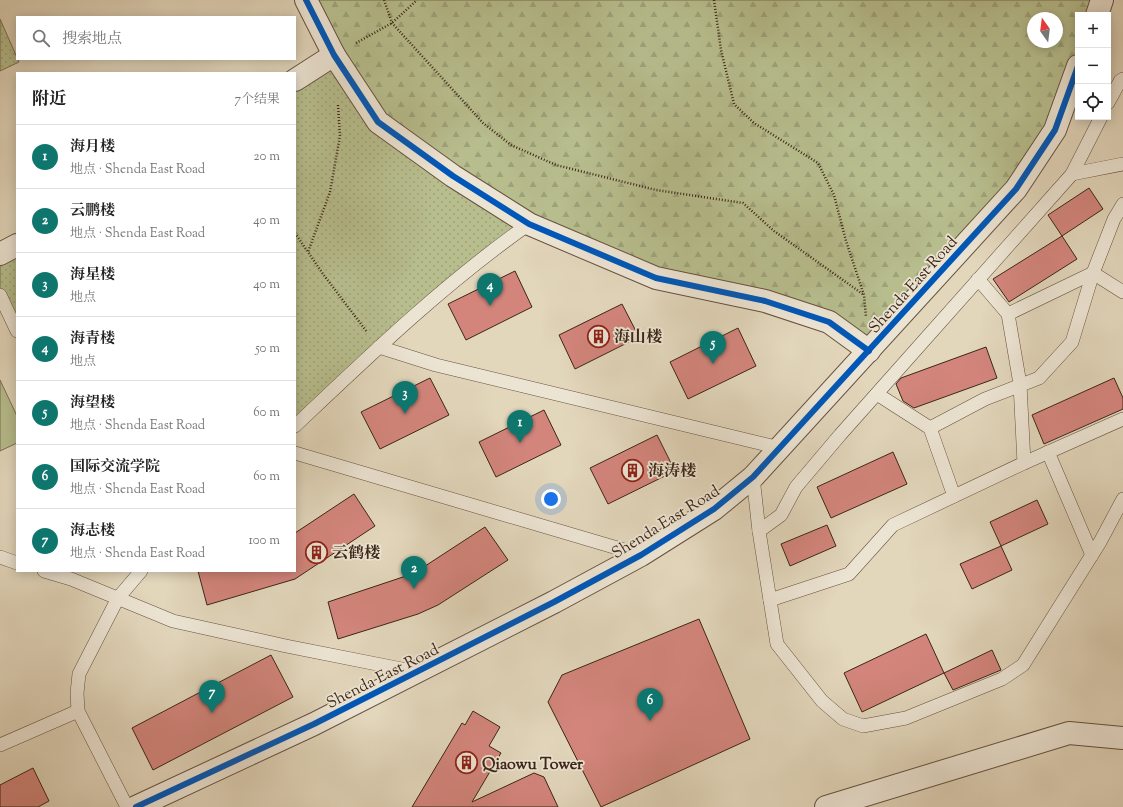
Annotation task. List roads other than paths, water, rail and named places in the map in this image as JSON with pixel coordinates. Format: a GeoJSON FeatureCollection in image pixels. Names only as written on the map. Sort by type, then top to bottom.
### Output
{"type":"FeatureCollection","features":[{"type":"Feature","properties":{"kind":"street"},"geometry":{"type":"LineString","coordinates":[[306,0],[334,55],[378,122],[453,176],[529,224],[656,278],[765,301],[829,322],[869,351]]}},
{"type":"Feature","properties":{"kind":"street"},"geometry":{"type":"LineString","coordinates":[[1098,12],[1102,0]]}},
{"type":"Feature","properties":{"kind":"street"},"geometry":{"type":"LineString","coordinates":[[296,79],[334,55]]}},
{"type":"Feature","properties":{"kind":"street","name":"Shenda East Road"},"geometry":{"type":"LineString","coordinates":[[136,807],[314,724],[417,672],[641,555],[714,509],[752,477],[780,448],[1016,190],[1055,130],[1075,74]]}},
{"type":"Feature","properties":{"kind":"street"},"geometry":{"type":"LineString","coordinates":[[0,254],[16,246]]}},
{"type":"Feature","properties":{"kind":"street"},"geometry":{"type":"LineString","coordinates":[[826,807],[1069,733],[1123,738]]}},
{"type":"Feature","properties":{"kind":"lane"},"geometry":{"type":"LineString","coordinates":[[1111,98],[1120,81],[1123,79]]}},
{"type":"Feature","properties":{"kind":"lane"},"geometry":{"type":"LineString","coordinates":[[759,530],[781,515],[796,487],[1072,174],[1099,120]]}},
{"type":"Feature","properties":{"kind":"lane"},"geometry":{"type":"LineString","coordinates":[[1072,174],[1123,164]]}},
{"type":"Feature","properties":{"kind":"lane"},"geometry":{"type":"LineString","coordinates":[[930,428],[985,399],[1020,384],[1039,378],[1072,342],[1093,273],[1114,219],[1123,204]]}},
{"type":"Feature","properties":{"kind":"lane"},"geometry":{"type":"LineString","coordinates":[[296,425],[379,347],[472,267],[529,224]]}},
{"type":"Feature","properties":{"kind":"lane"},"geometry":{"type":"LineString","coordinates":[[1008,314],[1093,273]]}},
{"type":"Feature","properties":{"kind":"lane"},"geometry":{"type":"LineString","coordinates":[[1093,273],[1123,292]]}},
{"type":"Feature","properties":{"kind":"lane"},"geometry":{"type":"LineString","coordinates":[[978,279],[1008,314],[1020,384],[1024,463]]}},
{"type":"Feature","properties":{"kind":"lane"},"geometry":{"type":"LineString","coordinates":[[0,295],[16,329]]}},
{"type":"Feature","properties":{"kind":"lane"},"geometry":{"type":"LineString","coordinates":[[379,347],[436,365],[780,448]]}},
{"type":"Feature","properties":{"kind":"lane"},"geometry":{"type":"LineString","coordinates":[[877,394],[930,428],[954,496]]}},
{"type":"Feature","properties":{"kind":"lane"},"geometry":{"type":"LineString","coordinates":[[770,600],[849,574],[893,525],[1024,463],[1123,419]]}},
{"type":"Feature","properties":{"kind":"lane"},"geometry":{"type":"LineString","coordinates":[[1048,452],[1092,555]]}},
{"type":"Feature","properties":{"kind":"lane"},"geometry":{"type":"LineString","coordinates":[[296,453],[641,555]]}},
{"type":"Feature","properties":{"kind":"lane"},"geometry":{"type":"LineString","coordinates":[[752,477],[777,644],[822,701],[844,718],[863,726],[906,718],[1002,679],[1023,665],[1092,555],[1123,499]]}},
{"type":"Feature","properties":{"kind":"lane"},"geometry":{"type":"LineString","coordinates":[[0,557],[16,563]]}},
{"type":"Feature","properties":{"kind":"lane"},"geometry":{"type":"LineString","coordinates":[[47,572],[118,598],[174,621],[286,646],[417,672]]}},
{"type":"Feature","properties":{"kind":"lane"},"geometry":{"type":"LineString","coordinates":[[127,807],[78,711],[77,693],[79,674],[118,598],[140,572]]}},
{"type":"Feature","properties":{"kind":"lane"},"geometry":{"type":"LineString","coordinates":[[0,745],[78,711]]}},
{"type":"Feature","properties":{"kind":"place","name":"海青楼"},"geometry":{"type":"Point","coordinates":[490,306]}},
{"type":"Feature","properties":{"kind":"place","name":"海山楼"},"geometry":{"type":"Point","coordinates":[599,336]}},
{"type":"Feature","properties":{"kind":"place","name":"海望楼"},"geometry":{"type":"Point","coordinates":[713,364]}},
{"type":"Feature","properties":{"kind":"place","name":"海星楼"},"geometry":{"type":"Point","coordinates":[405,414]}},
{"type":"Feature","properties":{"kind":"place","name":"海月楼"},"geometry":{"type":"Point","coordinates":[520,443]}},
{"type":"Feature","properties":{"kind":"place","name":"海涛楼"},"geometry":{"type":"Point","coordinates":[632,470]}},
{"type":"Feature","properties":{"kind":"place","name":"云鹤楼"},"geometry":{"type":"Point","coordinates":[316,552]}},
{"type":"Feature","properties":{"kind":"place","name":"云鹏楼"},"geometry":{"type":"Point","coordinates":[414,589]}},
{"type":"Feature","properties":{"kind":"place","name":"海志楼"},"geometry":{"type":"Point","coordinates":[212,713]}},
{"type":"Feature","properties":{"kind":"place","name":"国际交流学院"},"geometry":{"type":"Point","coordinates":[650,721]}},
{"type":"Feature","properties":{"kind":"place","name":"Qiaowu Tower"},"geometry":{"type":"Point","coordinates":[467,763]}}]}
